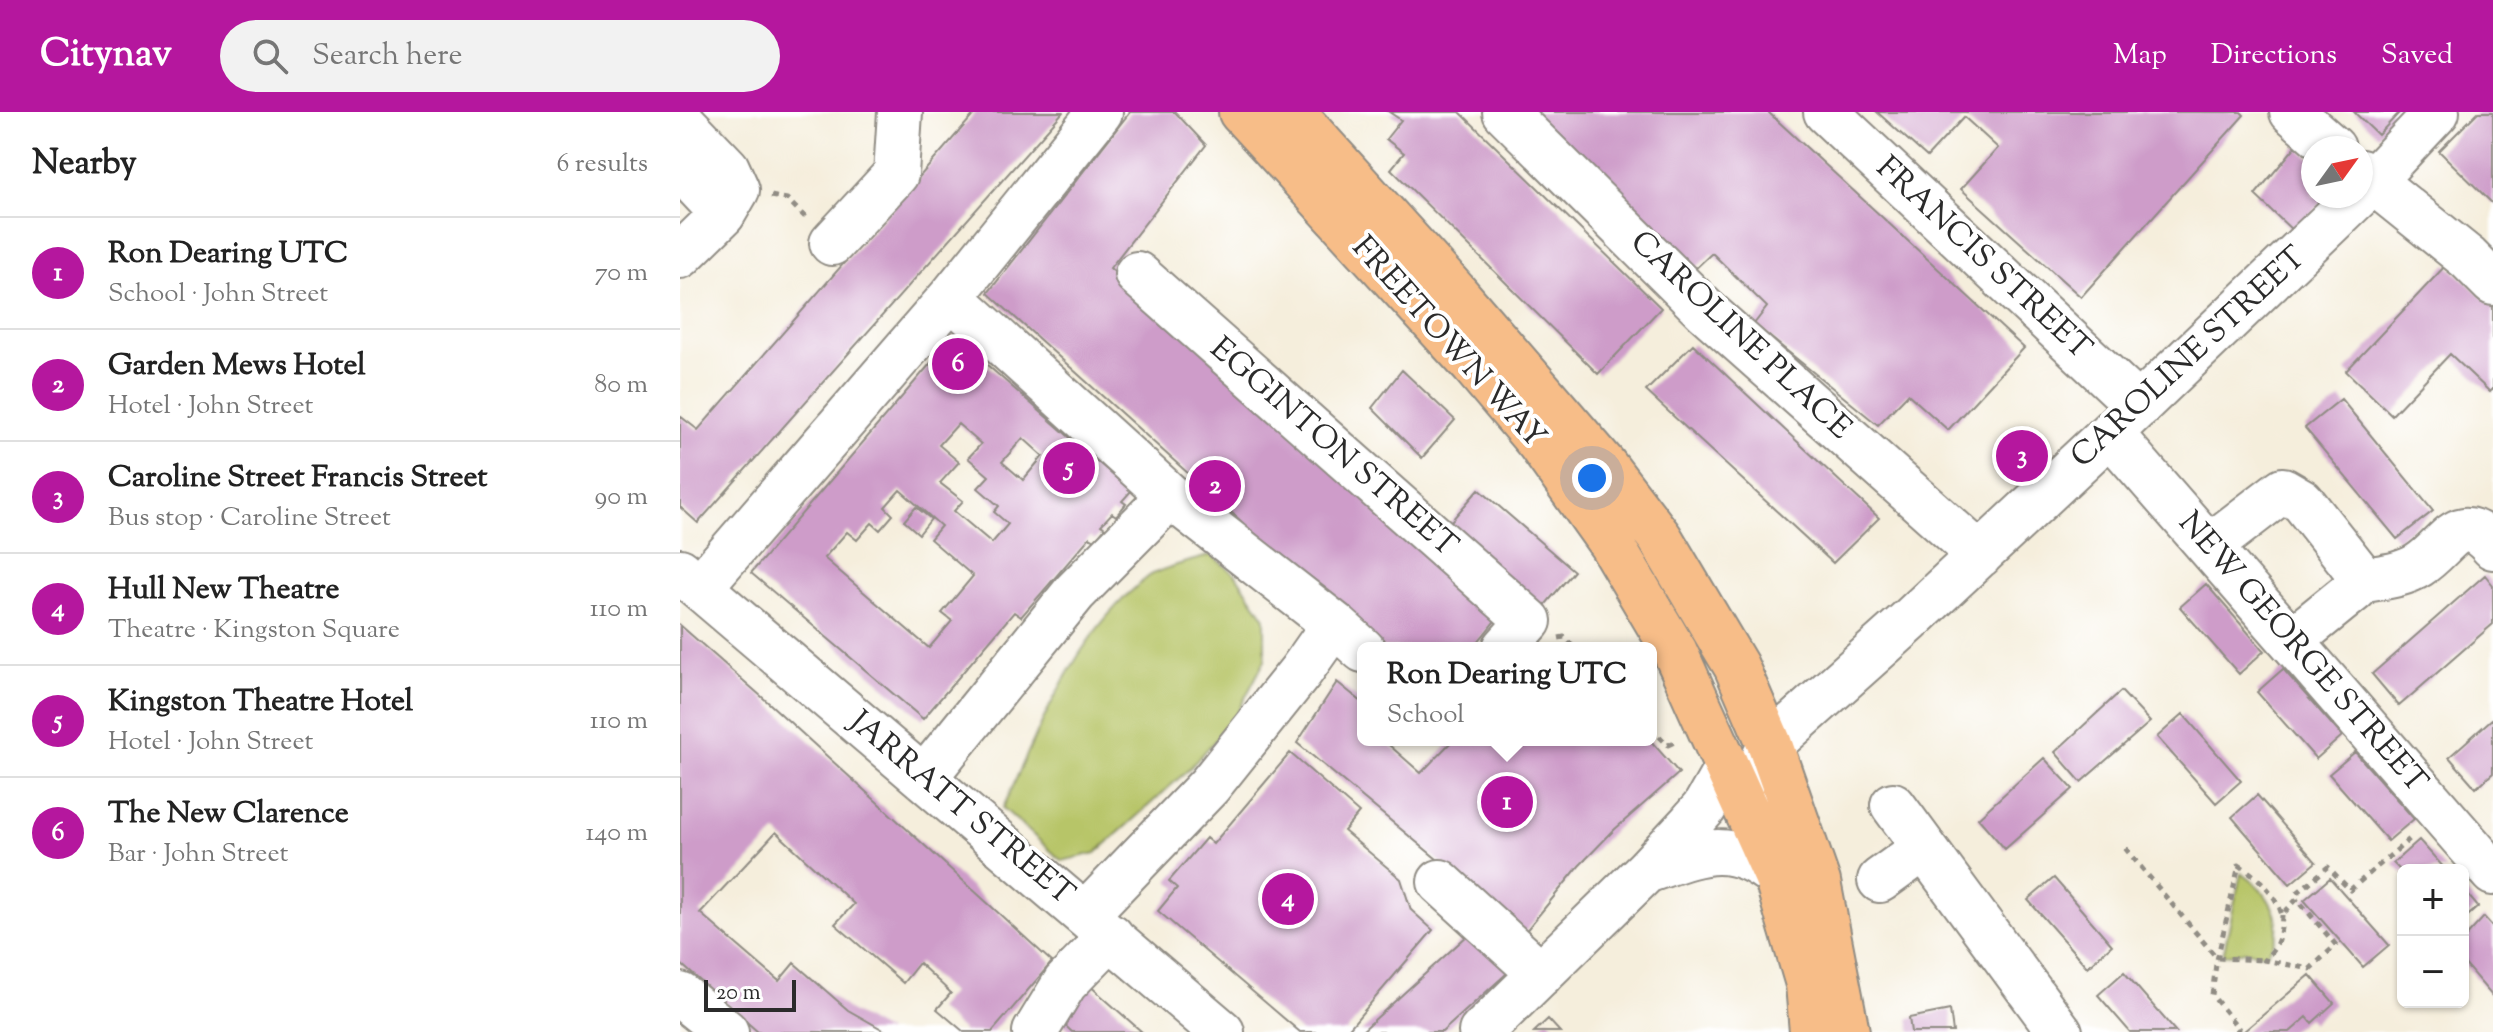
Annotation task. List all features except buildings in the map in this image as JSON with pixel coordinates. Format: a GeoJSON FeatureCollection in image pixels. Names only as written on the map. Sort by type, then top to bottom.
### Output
{"type":"FeatureCollection","features":[{"type":"Feature","properties":{"kind":"highway","name":"FREETOWN WAY"},"geometry":{"type":"LineString","coordinates":[[1241,112],[1473,365],[1539,443],[1611,544],[1645,598],[1675,652],[1776,876],[1808,984],[1812,1032]]}},
{"type":"Feature","properties":{"kind":"highway","name":"FREETOWN WAY"},"geometry":{"type":"LineString","coordinates":[[1292,112],[1605,466],[1660,538],[1736,666],[1770,745],[1818,882],[1847,1032]]}},
{"type":"Feature","properties":{"kind":"street"},"geometry":{"type":"LineString","coordinates":[[832,243],[896,174],[900,112]]}},
{"type":"Feature","properties":{"kind":"street"},"geometry":{"type":"LineString","coordinates":[[690,579],[951,297],[1100,112]]}},
{"type":"Feature","properties":{"kind":"street","name":"CAROLINE PLACE"},"geometry":{"type":"LineString","coordinates":[[1505,112],[1706,311],[1980,555]]}},
{"type":"Feature","properties":{"kind":"street","name":"FRANCIS STREET"},"geometry":{"type":"LineString","coordinates":[[1826,112],[2125,420]]}},
{"type":"Feature","properties":{"kind":"street"},"geometry":{"type":"LineString","coordinates":[[2292,112],[2319,136]]}},
{"type":"Feature","properties":{"kind":"street","name":"CAROLINE STREET"},"geometry":{"type":"LineString","coordinates":[[2373,176],[2437,112]]}},
{"type":"Feature","properties":{"kind":"street"},"geometry":{"type":"LineString","coordinates":[[680,119],[727,168],[730,202],[680,256]]}},
{"type":"Feature","properties":{"kind":"street"},"geometry":{"type":"LineString","coordinates":[[680,168],[730,202]]}},
{"type":"Feature","properties":{"kind":"street"},"geometry":{"type":"LineString","coordinates":[[2373,193],[2468,258],[2493,283]]}},
{"type":"Feature","properties":{"kind":"street","name":"CAROLINE STREET"},"geometry":{"type":"LineString","coordinates":[[1770,745],[2125,420],[2341,208]]}},
{"type":"Feature","properties":{"kind":"street","name":"EGGINTON STREET"},"geometry":{"type":"LineString","coordinates":[[1137,274],[1513,640]]}},
{"type":"Feature","properties":{"kind":"street"},"geometry":{"type":"LineString","coordinates":[[951,297],[1170,496],[1348,637]]}},
{"type":"Feature","properties":{"kind":"street","name":"NEW GEORGE STREET"},"geometry":{"type":"LineString","coordinates":[[2125,420],[2210,546],[2493,873]]}},
{"type":"Feature","properties":{"kind":"street"},"geometry":{"type":"LineString","coordinates":[[2210,546],[2283,490],[2302,501],[2358,572],[2359,581],[2355,589],[2292,640]]}},
{"type":"Feature","properties":{"kind":"street"},"geometry":{"type":"LineString","coordinates":[[924,778],[1075,592],[1170,496]]}},
{"type":"Feature","properties":{"kind":"street"},"geometry":{"type":"LineString","coordinates":[[2359,581],[2402,573],[2419,565],[2459,531],[2470,529],[2479,532],[2493,547]]}},
{"type":"Feature","properties":{"kind":"street","name":"JARRATT STREET"},"geometry":{"type":"LineString","coordinates":[[690,579],[1222,1032]]}},
{"type":"Feature","properties":{"kind":"street"},"geometry":{"type":"LineString","coordinates":[[1035,1032],[1098,926],[1301,671],[1320,641],[1348,637]]}},
{"type":"Feature","properties":{"kind":"street"},"geometry":{"type":"LineString","coordinates":[[1770,745],[1759,769],[1776,876]]}},
{"type":"Feature","properties":{"kind":"street"},"geometry":{"type":"LineString","coordinates":[[1481,1032],[1647,870],[1704,808],[1728,766]]}},
{"type":"Feature","properties":{"kind":"street"},"geometry":{"type":"LineString","coordinates":[[1893,805],[2060,1032]]}},
{"type":"Feature","properties":{"kind":"street"},"geometry":{"type":"LineString","coordinates":[[1880,880],[1923,849]]}},
{"type":"Feature","properties":{"kind":"street"},"geometry":{"type":"LineString","coordinates":[[1647,870],[1697,853],[1717,851],[1739,853],[1776,876]]}},
{"type":"Feature","properties":{"kind":"street"},"geometry":{"type":"LineString","coordinates":[[1440,882],[1541,974]]}},
{"type":"Feature","properties":{"kind":"street"},"geometry":{"type":"LineString","coordinates":[[680,995],[726,1032]]}},
{"type":"Feature","properties":{"kind":"path"},"geometry":{"type":"LineString","coordinates":[[730,202],[787,199],[832,243]]}},
{"type":"Feature","properties":{"kind":"path"},"geometry":{"type":"LineString","coordinates":[[2125,848],[2217,958],[2264,960],[2310,969],[2336,945],[2297,899],[2297,893],[2328,867],[2350,890],[2440,813]]}},
{"type":"Feature","properties":{"kind":"path"},"geometry":{"type":"LineString","coordinates":[[2236,1032],[2239,1029],[2212,995],[2217,958],[2239,865],[2257,877],[2272,894],[2282,915],[2281,935],[2276,949],[2264,960]]}},
{"type":"Feature","properties":{"kind":"path"},"geometry":{"type":"LineString","coordinates":[[2282,915],[2297,899]]}},
{"type":"Feature","properties":{"kind":"green space"},"geometry":{"type":"Polygon","coordinates":[[[1211,555],[1236,575],[1265,618],[1265,660],[1233,721],[1188,770],[1096,853],[1062,861],[1003,808],[1046,714],[1080,653],[1122,600],[1154,573],[1211,555]]]}},
{"type":"Feature","properties":{"kind":"green space"},"geometry":{"type":"Polygon","coordinates":[[[2241,873],[2268,899],[2277,921],[2277,932],[2266,954],[2246,951],[2223,955],[2241,873]]]}},
{"type":"Feature","properties":{"kind":"place","name":"The New Clarence"},"geometry":{"type":"Point","coordinates":[958,364]}},
{"type":"Feature","properties":{"kind":"place","name":"Caroline Street Francis Street"},"geometry":{"type":"Point","coordinates":[2022,456]}},
{"type":"Feature","properties":{"kind":"place","name":"Kingston Theatre Hotel"},"geometry":{"type":"Point","coordinates":[1069,468]}},
{"type":"Feature","properties":{"kind":"place","name":"Garden Mews Hotel"},"geometry":{"type":"Point","coordinates":[1215,486]}},
{"type":"Feature","properties":{"kind":"place","name":"Ron Dearing UTC"},"geometry":{"type":"Point","coordinates":[1507,802]}},
{"type":"Feature","properties":{"kind":"place","name":"Hull New Theatre"},"geometry":{"type":"Point","coordinates":[1288,899]}}]}
